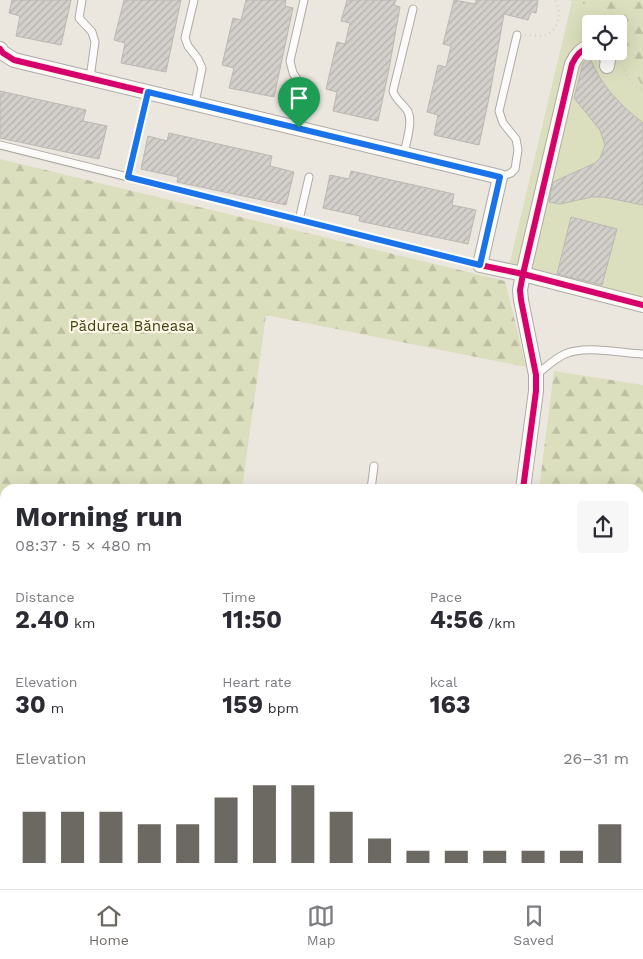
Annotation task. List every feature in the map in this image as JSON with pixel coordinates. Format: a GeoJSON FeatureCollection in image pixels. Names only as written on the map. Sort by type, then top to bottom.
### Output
{"type":"FeatureCollection","features":[{"type":"Feature","properties":{"kind":"street"},"geometry":{"type":"LineString","coordinates":[[0,49],[14,60],[500,177],[480,265],[523,274],[643,305]]}},
{"type":"Feature","properties":{"kind":"street"},"geometry":{"type":"LineString","coordinates":[[524,484],[536,391],[536,375],[520,290],[572,64],[582,51]]}},
{"type":"Feature","properties":{"kind":"street"},"geometry":{"type":"LineString","coordinates":[[608,60],[614,62]]}},
{"type":"Feature","properties":{"kind":"lane"},"geometry":{"type":"LineString","coordinates":[[82,0],[79,18],[92,32],[95,42],[90,78]]}},
{"type":"Feature","properties":{"kind":"lane"},"geometry":{"type":"LineString","coordinates":[[194,0],[185,38],[202,68],[195,103]]}},
{"type":"Feature","properties":{"kind":"lane"},"geometry":{"type":"LineString","coordinates":[[299,128],[305,102],[304,90],[293,73],[290,61],[304,0]]}},
{"type":"Feature","properties":{"kind":"lane"},"geometry":{"type":"LineString","coordinates":[[404,154],[410,116],[396,98],[393,90],[413,9]]}},
{"type":"Feature","properties":{"kind":"lane"},"geometry":{"type":"LineString","coordinates":[[500,177],[511,173],[514,169],[518,150],[516,139],[503,124],[499,110],[517,35]]}},
{"type":"Feature","properties":{"kind":"lane"},"geometry":{"type":"LineString","coordinates":[[128,177],[148,92]]}},
{"type":"Feature","properties":{"kind":"lane"},"geometry":{"type":"LineString","coordinates":[[0,145],[480,265]]}},
{"type":"Feature","properties":{"kind":"lane"},"geometry":{"type":"LineString","coordinates":[[299,220],[310,177]]}},
{"type":"Feature","properties":{"kind":"lane"},"geometry":{"type":"LineString","coordinates":[[536,375],[555,360],[572,352],[590,350],[643,354]]}},
{"type":"Feature","properties":{"kind":"lane"},"geometry":{"type":"LineString","coordinates":[[372,484],[374,466]]}},
{"type":"Feature","properties":{"kind":"path"},"geometry":{"type":"LineString","coordinates":[[517,35],[544,36],[552,32],[560,11],[554,0]]}},
{"type":"Feature","properties":{"kind":"path"},"geometry":{"type":"LineString","coordinates":[[614,62],[637,88],[643,91]]}},
{"type":"Feature","properties":{"kind":"green space"},"geometry":{"type":"Polygon","coordinates":[[[568,0],[643,0],[643,86],[627,54],[627,15],[609,15],[607,10],[568,0]]]}},
{"type":"Feature","properties":{"kind":"green space"},"geometry":{"type":"Polygon","coordinates":[[[572,1],[607,10],[609,15],[582,15],[582,60],[627,60],[627,54],[643,86],[643,300],[508,270],[572,1]]]}},
{"type":"Feature","properties":{"kind":"green space","name":"Pădurea Băneasa"},"geometry":{"type":"Polygon","coordinates":[[[0,159],[505,281],[526,367],[266,315],[243,484],[0,484],[0,159]]]}},
{"type":"Feature","properties":{"kind":"green space"},"geometry":{"type":"Polygon","coordinates":[[[554,371],[643,385],[643,484],[540,484],[554,371]]]}},
{"type":"Feature","properties":{"kind":"building"},"geometry":{"type":"Polygon","coordinates":[[[12,0],[71,0],[61,45],[16,36],[20,16],[9,13],[12,0]]]}},
{"type":"Feature","properties":{"kind":"building"},"geometry":{"type":"Polygon","coordinates":[[[124,0],[181,0],[166,72],[121,63],[125,43],[114,40],[124,0]]]}},
{"type":"Feature","properties":{"kind":"building"},"geometry":{"type":"Polygon","coordinates":[[[246,0],[286,0],[285,6],[293,8],[274,97],[229,88],[234,68],[222,65],[233,18],[241,20],[246,0]]]}},
{"type":"Feature","properties":{"kind":"building"},"geometry":{"type":"Polygon","coordinates":[[[347,0],[396,0],[394,5],[400,7],[378,121],[333,111],[337,92],[326,89],[337,42],[345,44],[350,23],[341,21],[347,0]]]}},
{"type":"Feature","properties":{"kind":"building"},"geometry":{"type":"Polygon","coordinates":[[[454,0],[475,4],[476,0],[538,0],[536,13],[531,12],[528,20],[504,14],[479,145],[434,135],[438,115],[427,112],[438,65],[446,67],[451,46],[443,44],[454,0]]]}},
{"type":"Feature","properties":{"kind":"building"},"geometry":{"type":"Polygon","coordinates":[[[586,60],[591,60],[611,93],[643,123],[643,205],[603,197],[592,197],[560,204],[549,202],[553,182],[595,163],[600,158],[605,145],[600,130],[574,98],[583,63],[586,60]]]}},
{"type":"Feature","properties":{"kind":"building"},"geometry":{"type":"Polygon","coordinates":[[[0,91],[86,110],[83,121],[107,126],[99,159],[0,138],[0,91]]]}},
{"type":"Feature","properties":{"kind":"building"},"geometry":{"type":"Polygon","coordinates":[[[169,133],[272,156],[270,166],[294,172],[286,205],[177,182],[178,177],[141,169],[148,136],[167,141],[169,133]]]}},
{"type":"Feature","properties":{"kind":"building"},"geometry":{"type":"Polygon","coordinates":[[[351,171],[454,194],[452,205],[476,210],[468,244],[359,221],[360,216],[323,208],[330,175],[349,179],[351,171]]]}},
{"type":"Feature","properties":{"kind":"building"},"geometry":{"type":"Polygon","coordinates":[[[571,217],[617,229],[602,285],[557,274],[571,217]]]}},
{"type":"Feature","properties":{"kind":"cycle path"},"geometry":{"type":"LineString","coordinates":[[0,49],[14,60],[500,177],[480,265],[523,274],[643,305]]}},
{"type":"Feature","properties":{"kind":"cycle path"},"geometry":{"type":"LineString","coordinates":[[524,484],[536,391],[536,375],[520,290],[572,64],[582,51]]}},
{"type":"Feature","properties":{"kind":"route"},"geometry":{"type":"LineString","coordinates":[[148,92],[299,128],[500,177],[480,265],[128,177],[148,92]]}}]}
